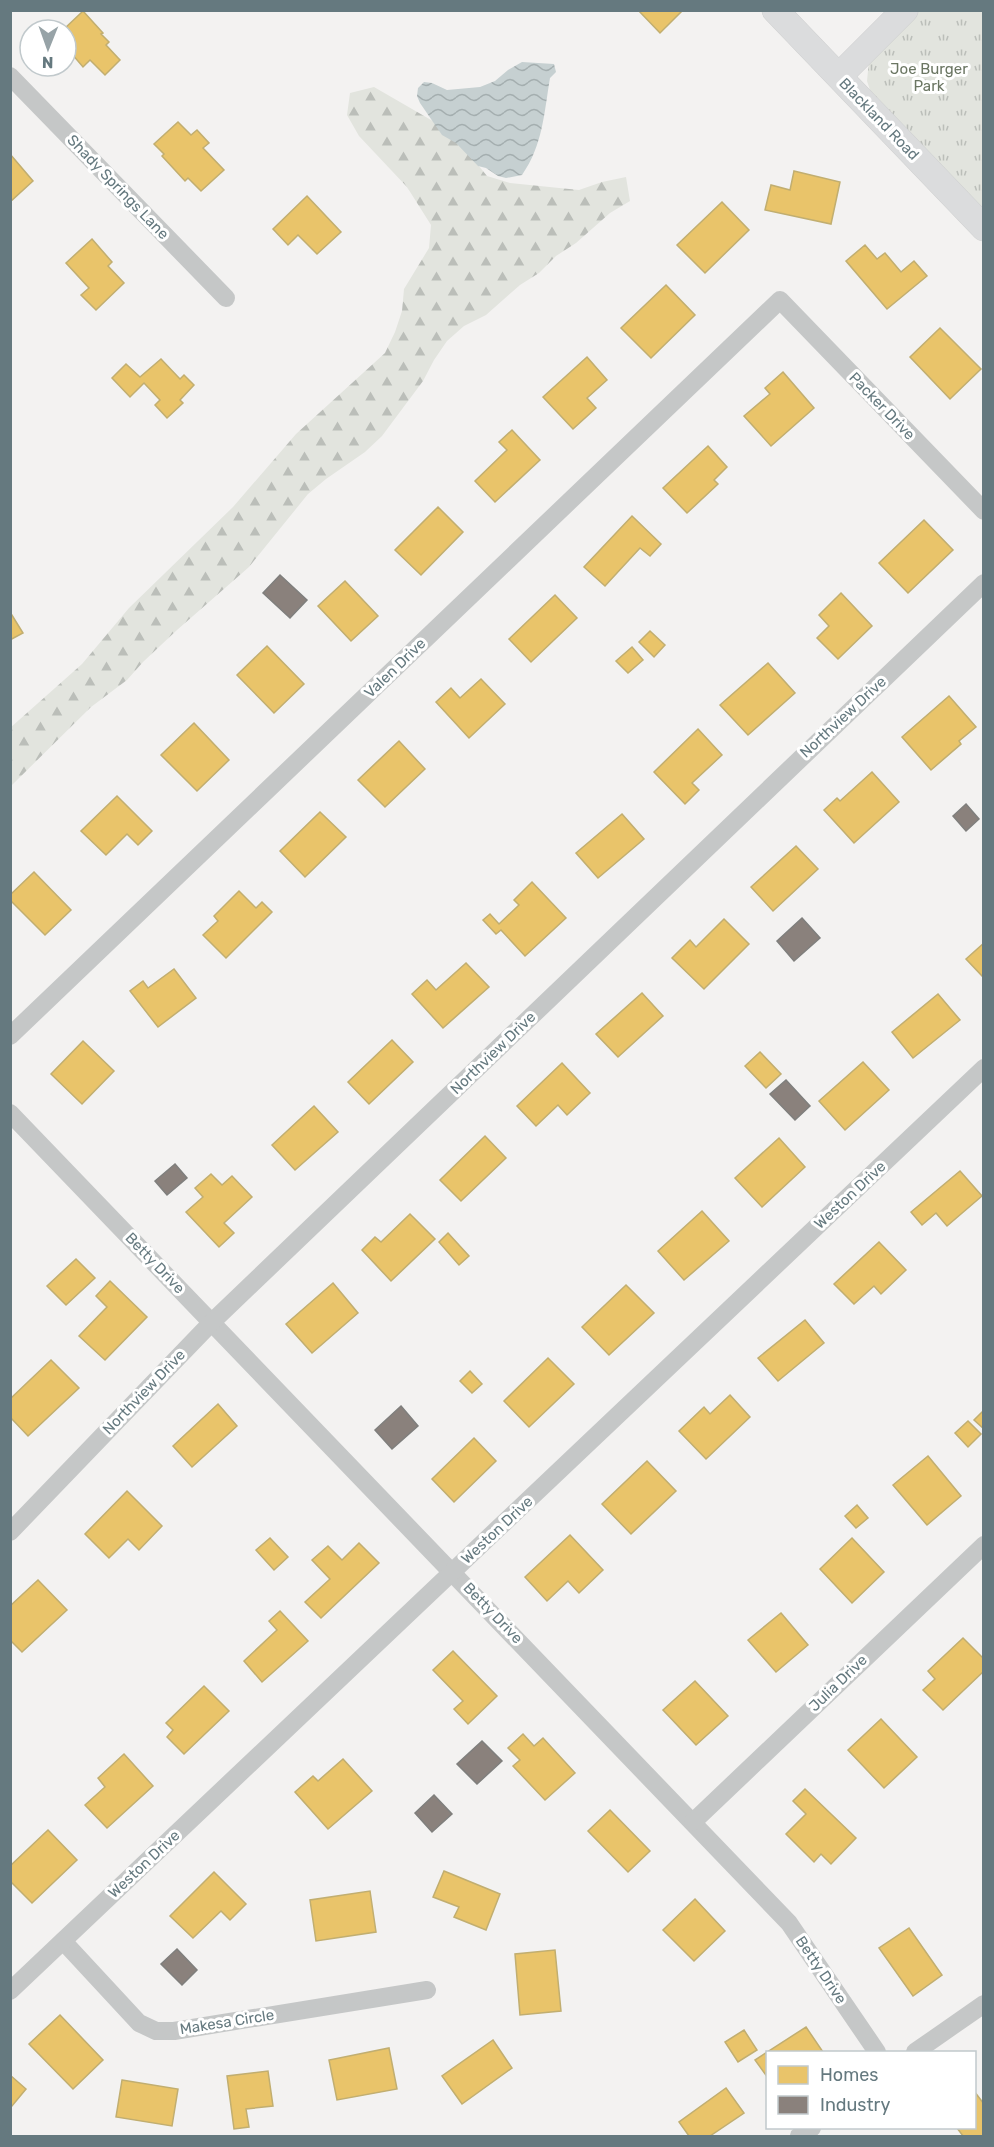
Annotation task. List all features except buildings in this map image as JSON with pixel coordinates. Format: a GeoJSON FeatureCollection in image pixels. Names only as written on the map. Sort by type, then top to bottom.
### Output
{"type":"FeatureCollection","features":[{"type":"Feature","properties":{"kind":"street","name":"Blackland Road"},"geometry":{"type":"LineString","coordinates":[[775,10],[984,228]]}},
{"type":"Feature","properties":{"kind":"street"},"geometry":{"type":"LineString","coordinates":[[839,76],[905,10]]}},
{"type":"Feature","properties":{"kind":"street","name":"Shady Springs Lane"},"geometry":{"type":"LineString","coordinates":[[10,76],[226,298]]}},
{"type":"Feature","properties":{"kind":"street","name":"Packer Drive"},"geometry":{"type":"LineString","coordinates":[[780,300],[984,511]]}},
{"type":"Feature","properties":{"kind":"street","name":"Valen Drive"},"geometry":{"type":"LineString","coordinates":[[10,1036],[780,300]]}},
{"type":"Feature","properties":{"kind":"street","name":"Northview Drive"},"geometry":{"type":"LineString","coordinates":[[10,1532],[212,1322],[984,583]]}},
{"type":"Feature","properties":{"kind":"street","name":"Weston Drive"},"geometry":{"type":"LineString","coordinates":[[10,1991],[984,1068]]}},
{"type":"Feature","properties":{"kind":"street","name":"Betty Drive"},"geometry":{"type":"LineString","coordinates":[[10,1113],[789,1923],[876,2051]]}},
{"type":"Feature","properties":{"kind":"street","name":"Julia Drive"},"geometry":{"type":"LineString","coordinates":[[693,1822],[984,1545]]}},
{"type":"Feature","properties":{"kind":"street","name":"Makesa Circle"},"geometry":{"type":"LineString","coordinates":[[63,1941],[140,2023],[156,2031],[174,2031],[427,1990]]}},
{"type":"Feature","properties":{"kind":"street"},"geometry":{"type":"LineString","coordinates":[[916,2051],[984,2004]]}},
{"type":"Feature","properties":{"kind":"green space","name":"Joe Burger Park"},"geometry":{"type":"Polygon","coordinates":[[[919,11],[983,11],[983,213],[871,93],[867,81],[869,60],[919,11]]]}},
{"type":"Feature","properties":{"kind":"green space"},"geometry":{"type":"Polygon","coordinates":[[[374,87],[438,124],[457,139],[487,176],[510,183],[579,190],[626,177],[630,201],[610,213],[486,315],[464,326],[447,341],[423,381],[382,436],[365,452],[308,494],[249,567],[177,630],[127,680],[91,707],[11,786],[10,728],[82,664],[129,608],[233,507],[296,434],[385,353],[402,311],[404,289],[429,248],[431,225],[407,187],[359,136],[347,115],[350,93],[374,87]]]}},
{"type":"Feature","properties":{"kind":"water"},"geometry":{"type":"Polygon","coordinates":[[[522,62],[554,64],[556,72],[550,78],[542,128],[529,164],[522,175],[506,178],[478,166],[456,143],[442,135],[420,103],[417,96],[418,88],[424,82],[447,90],[480,87],[495,81],[522,62]]]}}]}
